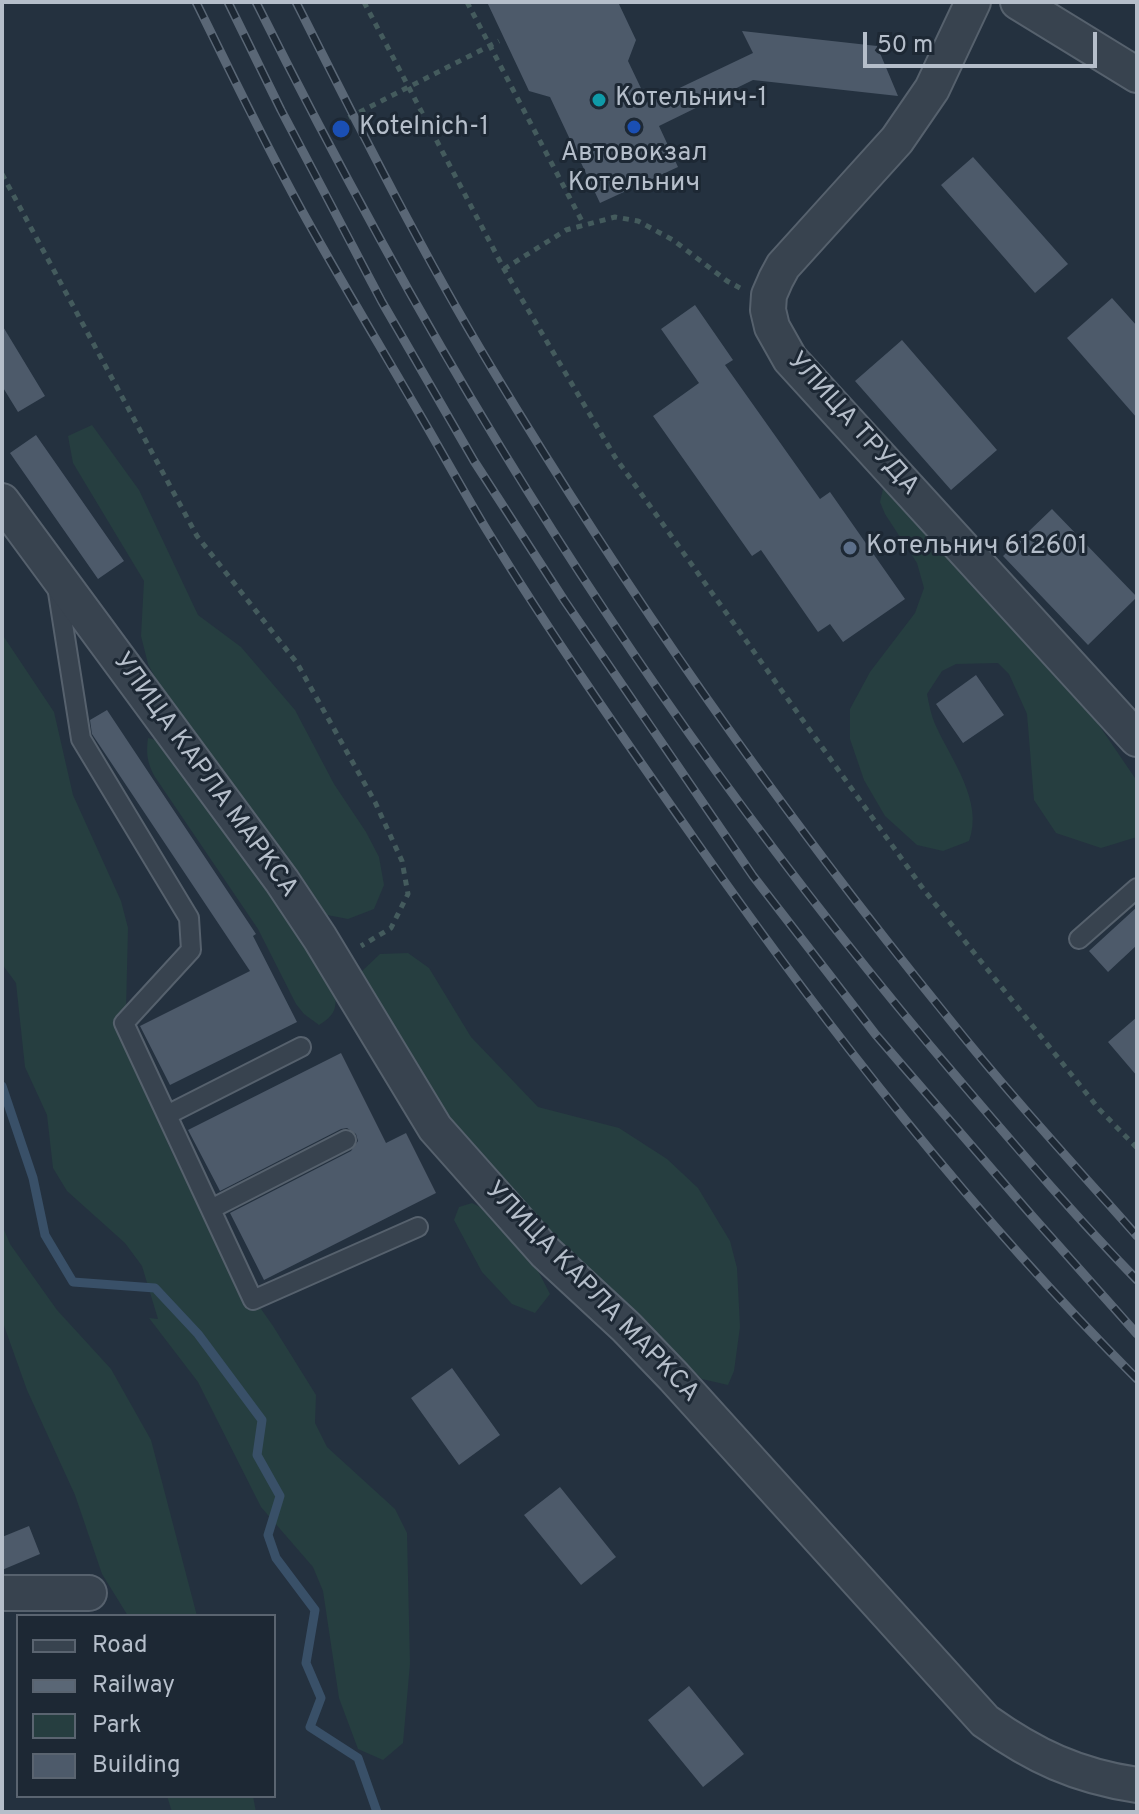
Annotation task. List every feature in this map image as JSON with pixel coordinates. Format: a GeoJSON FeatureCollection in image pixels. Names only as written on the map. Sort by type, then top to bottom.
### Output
{"type":"FeatureCollection","features":[{"type":"Feature","properties":{"kind":"street"},"geometry":{"type":"LineString","coordinates":[[769,303],[769,295],[783,266],[897,140],[932,89],[973,2]]}},
{"type":"Feature","properties":{"kind":"street"},"geometry":{"type":"LineString","coordinates":[[1018,2],[1137,75]]}},
{"type":"Feature","properties":{"kind":"street","name":"УЛИЦА ТРУДА"},"geometry":{"type":"LineString","coordinates":[[769,303],[772,327],[790,359],[1137,739]]}},
{"type":"Feature","properties":{"kind":"street","name":"УЛИЦА КАРЛА МАРКСА"},"geometry":{"type":"LineString","coordinates":[[2,501],[282,881],[435,1128],[545,1252],[626,1327],[674,1377],[985,1721],[1042,1758],[1079,1772],[1137,1785]]}},
{"type":"Feature","properties":{"kind":"street"},"geometry":{"type":"LineString","coordinates":[[2,1593],[89,1593]]}},
{"type":"Feature","properties":{"kind":"lane"},"geometry":{"type":"LineString","coordinates":[[55,575],[81,739],[189,918],[191,950],[124,1023],[253,1300],[418,1227]]}},
{"type":"Feature","properties":{"kind":"lane"},"geometry":{"type":"LineString","coordinates":[[1079,939],[1137,888]]}},
{"type":"Feature","properties":{"kind":"lane"},"geometry":{"type":"LineString","coordinates":[[167,1115],[301,1047]]}},
{"type":"Feature","properties":{"kind":"lane"},"geometry":{"type":"LineString","coordinates":[[211,1209],[346,1140]]}},
{"type":"Feature","properties":{"kind":"path"},"geometry":{"type":"LineString","coordinates":[[364,2],[504,269],[615,457],[906,866],[1099,1109],[1137,1148]]}},
{"type":"Feature","properties":{"kind":"path"},"geometry":{"type":"LineString","coordinates":[[467,2],[584,225]]}},
{"type":"Feature","properties":{"kind":"path"},"geometry":{"type":"LineString","coordinates":[[338,123],[499,41]]}},
{"type":"Feature","properties":{"kind":"path"},"geometry":{"type":"LineString","coordinates":[[2,174],[197,536],[297,663],[375,802],[402,861],[408,894],[391,928],[335,963]]}},
{"type":"Feature","properties":{"kind":"path"},"geometry":{"type":"LineString","coordinates":[[504,269],[566,230],[615,217],[638,221],[673,240],[727,281],[769,303]]}},
{"type":"Feature","properties":{"kind":"green space"},"geometry":{"type":"Polygon","coordinates":[[[92,425],[139,490],[198,615],[241,647],[295,710],[334,784],[379,857],[384,885],[374,909],[348,919],[327,915],[234,813],[174,713],[148,664],[141,636],[144,581],[73,463],[68,436],[92,425]]]}},
{"type":"Feature","properties":{"kind":"green space"},"geometry":{"type":"Polygon","coordinates":[[[883,489],[896,490],[917,506],[965,576],[1075,690],[1137,781],[1137,837],[1101,848],[1056,833],[1034,800],[1027,714],[1009,674],[998,663],[956,664],[942,671],[927,694],[935,724],[969,796],[973,826],[969,841],[943,851],[917,845],[885,816],[864,780],[850,739],[850,709],[870,672],[915,613],[924,588],[917,563],[880,502],[883,489]]]}},
{"type":"Feature","properties":{"kind":"green space"},"geometry":{"type":"Polygon","coordinates":[[[2,634],[54,712],[73,795],[121,901],[128,928],[126,1010],[132,1038],[168,1144],[219,1249],[316,1395],[315,1423],[327,1447],[395,1509],[407,1533],[410,1664],[403,1743],[383,1760],[358,1749],[339,1698],[323,1591],[313,1567],[261,1507],[198,1382],[149,1318],[158,1319],[142,1266],[125,1243],[67,1191],[53,1168],[47,1115],[25,1067],[16,983],[2,964],[2,634]]]}},
{"type":"Feature","properties":{"kind":"green space"},"geometry":{"type":"Polygon","coordinates":[[[148,738],[160,741],[170,750],[335,991],[334,1011],[319,1025],[296,1004],[258,929],[155,777],[148,758],[148,738]]]}},
{"type":"Feature","properties":{"kind":"green space"},"geometry":{"type":"Polygon","coordinates":[[[408,953],[429,968],[471,1037],[538,1107],[619,1128],[667,1159],[698,1188],[730,1241],[737,1268],[740,1327],[734,1371],[728,1385],[702,1379],[591,1272],[492,1183],[369,998],[361,972],[380,954],[408,953]]]}},
{"type":"Feature","properties":{"kind":"green space"},"geometry":{"type":"Polygon","coordinates":[[[472,1203],[496,1215],[537,1269],[550,1294],[535,1313],[512,1304],[482,1272],[454,1220],[459,1207],[472,1203]]]}},
{"type":"Feature","properties":{"kind":"green space"},"geometry":{"type":"Polygon","coordinates":[[[2,1225],[10,1244],[57,1310],[111,1369],[151,1440],[196,1614],[127,1614],[102,1574],[75,1495],[27,1390],[2,1320],[2,1225]]]}},
{"type":"Feature","properties":{"kind":"green space"},"geometry":{"type":"Polygon","coordinates":[[[168,1798],[253,1798],[256,1812],[172,1812],[168,1798]]]}},
{"type":"Feature","properties":{"kind":"building","name":"Котельнич-1"},"geometry":{"type":"Polygon","coordinates":[[[487,2],[618,2],[636,40],[628,61],[648,103],[753,53],[742,31],[877,46],[898,96],[753,80],[659,126],[678,167],[600,203],[550,97],[529,91],[487,2]]]}},
{"type":"Feature","properties":{"kind":"building"},"geometry":{"type":"Polygon","coordinates":[[[973,157],[1068,264],[1035,293],[941,185],[973,157]]]}},
{"type":"Feature","properties":{"kind":"building"},"geometry":{"type":"Polygon","coordinates":[[[1112,298],[1137,326],[1137,418],[1067,338],[1112,298]]]}},
{"type":"Feature","properties":{"kind":"building"},"geometry":{"type":"Polygon","coordinates":[[[695,305],[733,360],[725,365],[820,499],[830,492],[905,599],[843,642],[830,624],[818,632],[761,550],[752,556],[653,416],[699,383],[661,329],[695,305]]]}},
{"type":"Feature","properties":{"kind":"building"},"geometry":{"type":"Polygon","coordinates":[[[2,325],[45,396],[18,412],[2,386],[2,325]]]}},
{"type":"Feature","properties":{"kind":"building"},"geometry":{"type":"Polygon","coordinates":[[[902,340],[997,450],[951,490],[855,381],[902,340]]]}},
{"type":"Feature","properties":{"kind":"building"},"geometry":{"type":"Polygon","coordinates":[[[36,435],[124,561],[98,579],[10,453],[36,435]]]}},
{"type":"Feature","properties":{"kind":"building"},"geometry":{"type":"Polygon","coordinates":[[[1052,509],[1137,597],[1088,645],[1003,556],[1052,509]]]}},
{"type":"Feature","properties":{"kind":"building"},"geometry":{"type":"Polygon","coordinates":[[[976,675],[1004,715],[963,743],[936,704],[976,675]]]}},
{"type":"Feature","properties":{"kind":"building"},"geometry":{"type":"Polygon","coordinates":[[[107,710],[256,934],[253,936],[297,1022],[170,1085],[140,1026],[250,971],[92,734],[90,720],[107,710]]]}},
{"type":"Feature","properties":{"kind":"building"},"geometry":{"type":"Polygon","coordinates":[[[1137,907],[1137,945],[1108,972],[1089,951],[1137,907]]]}},
{"type":"Feature","properties":{"kind":"building"},"geometry":{"type":"Polygon","coordinates":[[[1137,1017],[1137,1076],[1108,1042],[1137,1017]]]}},
{"type":"Feature","properties":{"kind":"building"},"geometry":{"type":"Polygon","coordinates":[[[341,1053],[386,1143],[406,1133],[436,1193],[264,1280],[230,1213],[351,1151],[358,1141],[356,1134],[347,1128],[341,1129],[220,1191],[188,1130],[341,1053]]]}},
{"type":"Feature","properties":{"kind":"building"},"geometry":{"type":"Polygon","coordinates":[[[452,1368],[500,1435],[459,1465],[411,1398],[452,1368]]]}},
{"type":"Feature","properties":{"kind":"building"},"geometry":{"type":"Polygon","coordinates":[[[560,1487],[616,1557],[581,1585],[524,1515],[560,1487]]]}},
{"type":"Feature","properties":{"kind":"building"},"geometry":{"type":"Polygon","coordinates":[[[29,1526],[40,1554],[2,1570],[2,1537],[29,1526]]]}},
{"type":"Feature","properties":{"kind":"building"},"geometry":{"type":"Polygon","coordinates":[[[689,1686],[744,1754],[703,1787],[648,1720],[689,1686]]]}},
{"type":"Feature","properties":{"kind":"waterway"},"geometry":{"type":"LineString","coordinates":[[2,1086],[33,1178],[45,1235],[73,1282],[155,1288],[198,1334],[262,1420],[257,1455],[280,1496],[268,1535],[276,1558],[315,1610],[306,1663],[321,1698],[310,1727],[358,1758],[377,1812]]}},
{"type":"Feature","properties":{"kind":"railway"},"geometry":{"type":"LineString","coordinates":[[196,2],[278,166],[333,266],[488,532],[589,688],[745,911],[904,1119],[1017,1252],[1137,1379]]}},
{"type":"Feature","properties":{"kind":"railway"},"geometry":{"type":"LineString","coordinates":[[228,2],[382,302],[474,461],[564,600],[753,876],[876,1035],[1137,1334]]}},
{"type":"Feature","properties":{"kind":"railway"},"geometry":{"type":"LineString","coordinates":[[256,2],[374,228],[468,394],[553,531],[661,694],[776,853],[897,1006],[1047,1182],[1137,1280]]}},
{"type":"Feature","properties":{"kind":"railway"},"geometry":{"type":"LineString","coordinates":[[296,2],[439,277],[543,452],[652,619],[767,783],[888,942],[995,1075],[1137,1236]]}},
{"type":"Feature","properties":{"kind":"place","name":"Котельнич-1"},"geometry":{"type":"Point","coordinates":[599,100]}},
{"type":"Feature","properties":{"kind":"place","name":"Автовокзал Котельнич"},"geometry":{"type":"Point","coordinates":[634,127]}},
{"type":"Feature","properties":{"kind":"place","name":"Kotelnich-1"},"geometry":{"type":"Point","coordinates":[341,129]}},
{"type":"Feature","properties":{"kind":"place","name":"Котельнич 612601"},"geometry":{"type":"Point","coordinates":[850,548]}}]}
